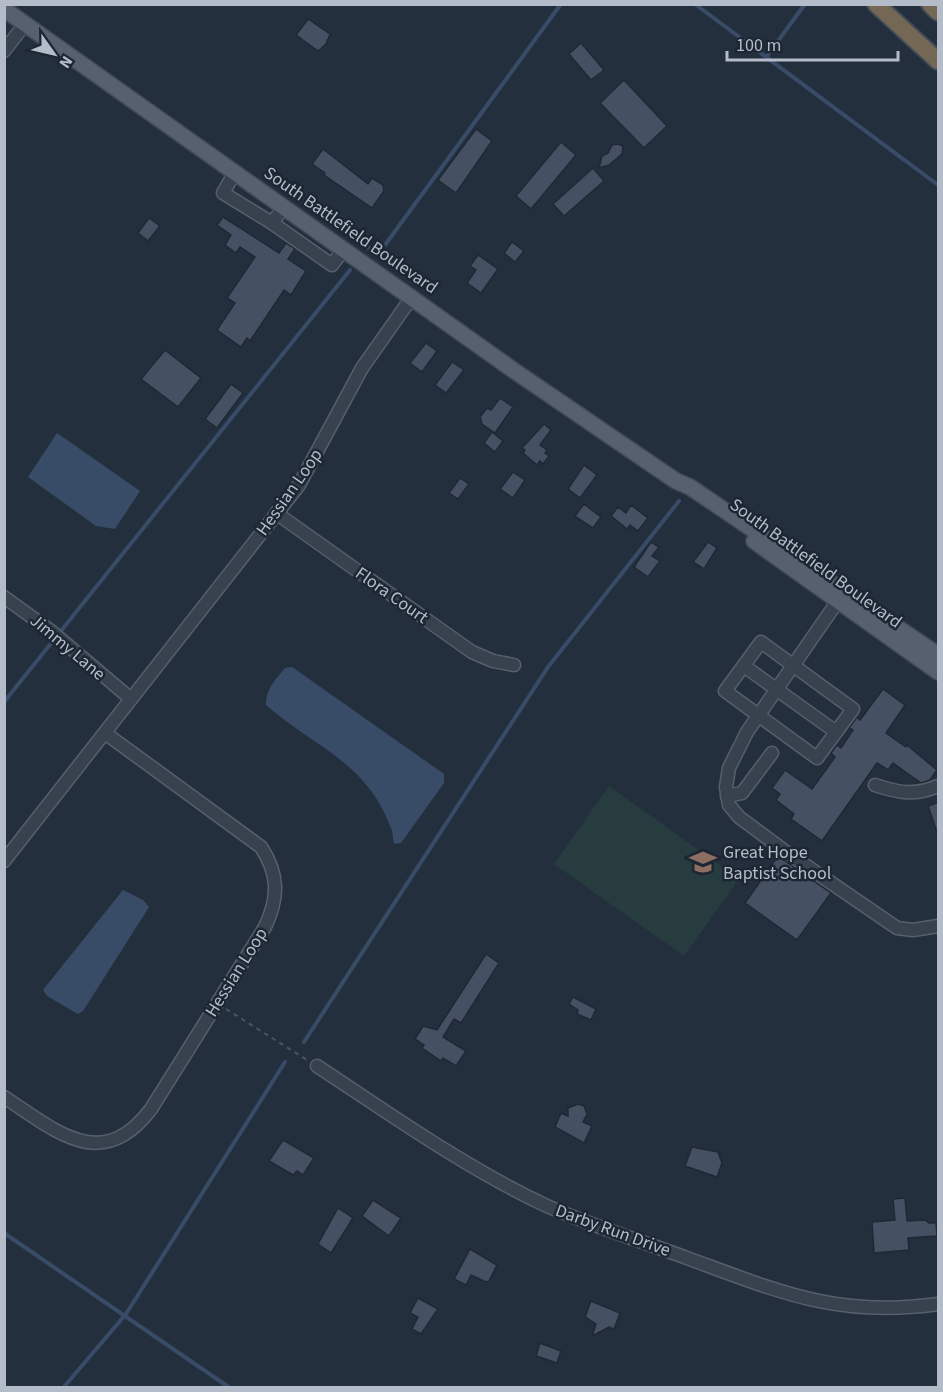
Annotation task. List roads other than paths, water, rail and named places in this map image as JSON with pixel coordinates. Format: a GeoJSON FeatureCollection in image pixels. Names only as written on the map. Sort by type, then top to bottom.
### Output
{"type":"FeatureCollection","features":[{"type":"Feature","properties":{"kind":"highway"},"geometry":{"type":"LineString","coordinates":[[876,4],[939,61]]}},
{"type":"Feature","properties":{"kind":"highway"},"geometry":{"type":"LineString","coordinates":[[930,4],[939,12]]}},
{"type":"Feature","properties":{"kind":"main road","name":"South Battlefield Boulevard"},"geometry":{"type":"LineString","coordinates":[[4,9],[676,481],[686,494],[939,655]]}},
{"type":"Feature","properties":{"kind":"main road","name":"South Battlefield Boulevard"},"geometry":{"type":"LineString","coordinates":[[842,595],[939,672]]}},
{"type":"Feature","properties":{"kind":"street"},"geometry":{"type":"LineString","coordinates":[[4,51],[25,24]]}},
{"type":"Feature","properties":{"kind":"street"},"geometry":{"type":"LineString","coordinates":[[235,172],[223,194],[272,223],[332,265],[344,249]]}},
{"type":"Feature","properties":{"kind":"street"},"geometry":{"type":"LineString","coordinates":[[272,223],[284,207]]}},
{"type":"Feature","properties":{"kind":"street","name":"Hessian Loop"},"geometry":{"type":"LineString","coordinates":[[4,861],[307,473],[362,368],[412,297]]}},
{"type":"Feature","properties":{"kind":"street","name":"Flora Court"},"geometry":{"type":"LineString","coordinates":[[276,513],[472,652],[493,661],[514,665]]}},
{"type":"Feature","properties":{"kind":"street"},"geometry":{"type":"LineString","coordinates":[[842,595],[747,732],[729,768],[727,796],[729,805],[739,817],[789,854],[897,928],[913,930],[939,926]]}},
{"type":"Feature","properties":{"kind":"street","name":"Jimmy Lane"},"geometry":{"type":"LineString","coordinates":[[4,597],[51,631],[131,699]]}},
{"type":"Feature","properties":{"kind":"street"},"geometry":{"type":"LineString","coordinates":[[761,642],[853,709],[817,758],[725,691],[744,666],[761,642]]}},
{"type":"Feature","properties":{"kind":"street"},"geometry":{"type":"LineString","coordinates":[[744,666],[836,732]]}},
{"type":"Feature","properties":{"kind":"street","name":"Hessian Loop"},"geometry":{"type":"LineString","coordinates":[[4,1097],[57,1132],[76,1141],[96,1143],[117,1139],[131,1132],[152,1109],[217,1003],[270,915],[276,894],[272,866],[253,840],[105,733]]}},
{"type":"Feature","properties":{"kind":"street"},"geometry":{"type":"LineString","coordinates":[[727,796],[742,793],[772,753]]}},
{"type":"Feature","properties":{"kind":"street"},"geometry":{"type":"LineString","coordinates":[[875,785],[903,794],[924,792],[939,786]]}},
{"type":"Feature","properties":{"kind":"street","name":"Darby Run Drive"},"geometry":{"type":"LineString","coordinates":[[317,1066],[484,1172],[549,1207],[793,1297],[853,1308],[892,1309],[939,1304]]}},
{"type":"Feature","properties":{"kind":"water"},"geometry":{"type":"Polygon","coordinates":[[[57,433],[140,491],[115,529],[96,526],[28,477],[57,433]]]}},
{"type":"Feature","properties":{"kind":"water"},"geometry":{"type":"Polygon","coordinates":[[[292,667],[444,774],[444,783],[401,843],[394,844],[392,831],[382,808],[355,772],[266,705],[267,694],[275,681],[285,668],[292,667]]]}},
{"type":"Feature","properties":{"kind":"water"},"geometry":{"type":"Polygon","coordinates":[[[123,890],[143,900],[149,907],[83,1011],[78,1014],[47,996],[43,990],[123,890]]]}},
{"type":"Feature","properties":{"kind":"waterway"},"geometry":{"type":"LineString","coordinates":[[366,248],[378,248],[385,245],[561,4]]}},
{"type":"Feature","properties":{"kind":"waterway"},"geometry":{"type":"LineString","coordinates":[[695,4],[938,185]]}},
{"type":"Feature","properties":{"kind":"waterway"},"geometry":{"type":"LineString","coordinates":[[767,56],[805,4]]}},
{"type":"Feature","properties":{"kind":"waterway"},"geometry":{"type":"LineString","coordinates":[[4,702],[350,270]]}},
{"type":"Feature","properties":{"kind":"waterway"},"geometry":{"type":"LineString","coordinates":[[304,1042],[548,667],[679,501]]}},
{"type":"Feature","properties":{"kind":"waterway"},"geometry":{"type":"LineString","coordinates":[[63,1388],[126,1314],[285,1062]]}},
{"type":"Feature","properties":{"kind":"waterway"},"geometry":{"type":"LineString","coordinates":[[4,1233],[230,1388]]}},
{"type":"Feature","properties":{"kind":"place","name":"Great Hope Baptist School"},"geometry":{"type":"Point","coordinates":[703,862]}}]}
